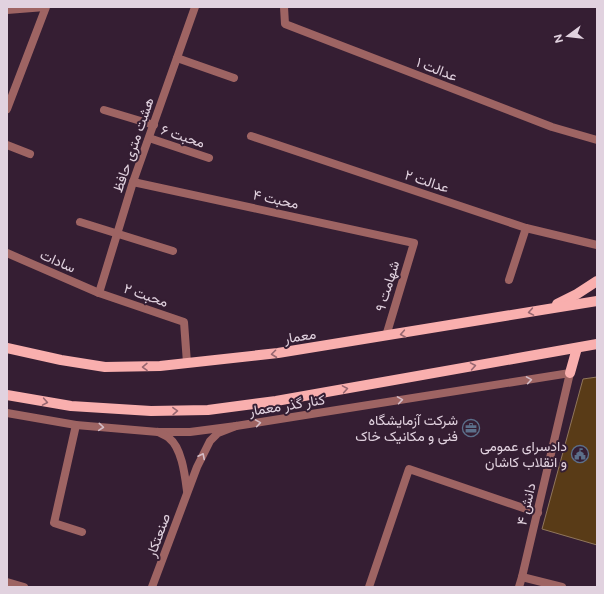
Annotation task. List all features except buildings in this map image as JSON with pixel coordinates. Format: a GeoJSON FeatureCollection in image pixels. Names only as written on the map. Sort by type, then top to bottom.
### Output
{"type":"FeatureCollection","features":[{"type":"Feature","properties":{"kind":"main road"},"geometry":{"type":"LineString","coordinates":[[549,308],[577,294],[597,281]]}},
{"type":"Feature","properties":{"kind":"main road","name":"معمار"},"geometry":{"type":"LineString","coordinates":[[7,348],[61,360],[105,367],[160,366],[278,354],[597,301]]}},
{"type":"Feature","properties":{"kind":"main road"},"geometry":{"type":"LineString","coordinates":[[7,394],[78,407],[151,411],[208,410],[276,401],[597,344]]}},
{"type":"Feature","properties":{"kind":"main road"},"geometry":{"type":"LineString","coordinates":[[570,373],[577,348]]}},
{"type":"Feature","properties":{"kind":"street"},"geometry":{"type":"LineString","coordinates":[[7,10],[46,7],[7,109]]}},
{"type":"Feature","properties":{"kind":"street","name":"هشت متری حافظ"},"geometry":{"type":"LineString","coordinates":[[99,293],[133,182],[196,7]]}},
{"type":"Feature","properties":{"kind":"street","name":"عدالت ۱"},"geometry":{"type":"LineString","coordinates":[[284,7],[285,24],[552,126],[597,140]]}},
{"type":"Feature","properties":{"kind":"street"},"geometry":{"type":"LineString","coordinates":[[177,58],[234,78]]}},
{"type":"Feature","properties":{"kind":"street"},"geometry":{"type":"LineString","coordinates":[[104,110],[154,124]]}},
{"type":"Feature","properties":{"kind":"street","name":"عدالت ۲"},"geometry":{"type":"LineString","coordinates":[[251,136],[526,228],[597,245]]}},
{"type":"Feature","properties":{"kind":"street","name":"محبت ۶"},"geometry":{"type":"LineString","coordinates":[[149,138],[210,158]]}},
{"type":"Feature","properties":{"kind":"street"},"geometry":{"type":"LineString","coordinates":[[7,144],[30,154]]}},
{"type":"Feature","properties":{"kind":"street","name":"محبت ۴"},"geometry":{"type":"LineString","coordinates":[[133,182],[414,242]]}},
{"type":"Feature","properties":{"kind":"street"},"geometry":{"type":"LineString","coordinates":[[80,222],[173,251]]}},
{"type":"Feature","properties":{"kind":"street"},"geometry":{"type":"LineString","coordinates":[[509,280],[526,228]]}},
{"type":"Feature","properties":{"kind":"street","name":"شهامت ۹"},"geometry":{"type":"LineString","coordinates":[[386,336],[414,242]]}},
{"type":"Feature","properties":{"kind":"street","name":"سادات"},"geometry":{"type":"LineString","coordinates":[[7,253],[99,293]]}},
{"type":"Feature","properties":{"kind":"street","name":"محبت ۲"},"geometry":{"type":"LineString","coordinates":[[99,293],[184,322],[187,363]]}},
{"type":"Feature","properties":{"kind":"street","name":"کنار گذر معمار"},"geometry":{"type":"LineString","coordinates":[[7,413],[76,425],[158,432],[190,432],[570,373]]}},
{"type":"Feature","properties":{"kind":"street","name":"دانش ۴"},"geometry":{"type":"LineString","coordinates":[[519,587],[538,513],[570,373]]}},
{"type":"Feature","properties":{"kind":"street"},"geometry":{"type":"LineString","coordinates":[[76,425],[54,523],[82,532]]}},
{"type":"Feature","properties":{"kind":"street","name":"صنعتکار"},"geometry":{"type":"LineString","coordinates":[[152,587],[197,467],[210,442],[218,433],[236,426]]}},
{"type":"Feature","properties":{"kind":"street"},"geometry":{"type":"LineString","coordinates":[[158,432],[169,438],[177,448],[188,492]]}},
{"type":"Feature","properties":{"kind":"street"},"geometry":{"type":"LineString","coordinates":[[369,587],[409,469],[538,513]]}},
{"type":"Feature","properties":{"kind":"street"},"geometry":{"type":"LineString","coordinates":[[522,577],[562,587]]}},
{"type":"Feature","properties":{"kind":"street"},"geometry":{"type":"LineString","coordinates":[[7,582],[24,587]]}},
{"type":"Feature","properties":{"kind":"place","name":"شرکت آزمایشگاه فنی و مکانیک خاک"},"geometry":{"type":"Point","coordinates":[471,428]}},
{"type":"Feature","properties":{"kind":"place","name":"دادسرای عمومی و انقلاب کاشان"},"geometry":{"type":"Point","coordinates":[580,454]}}]}
